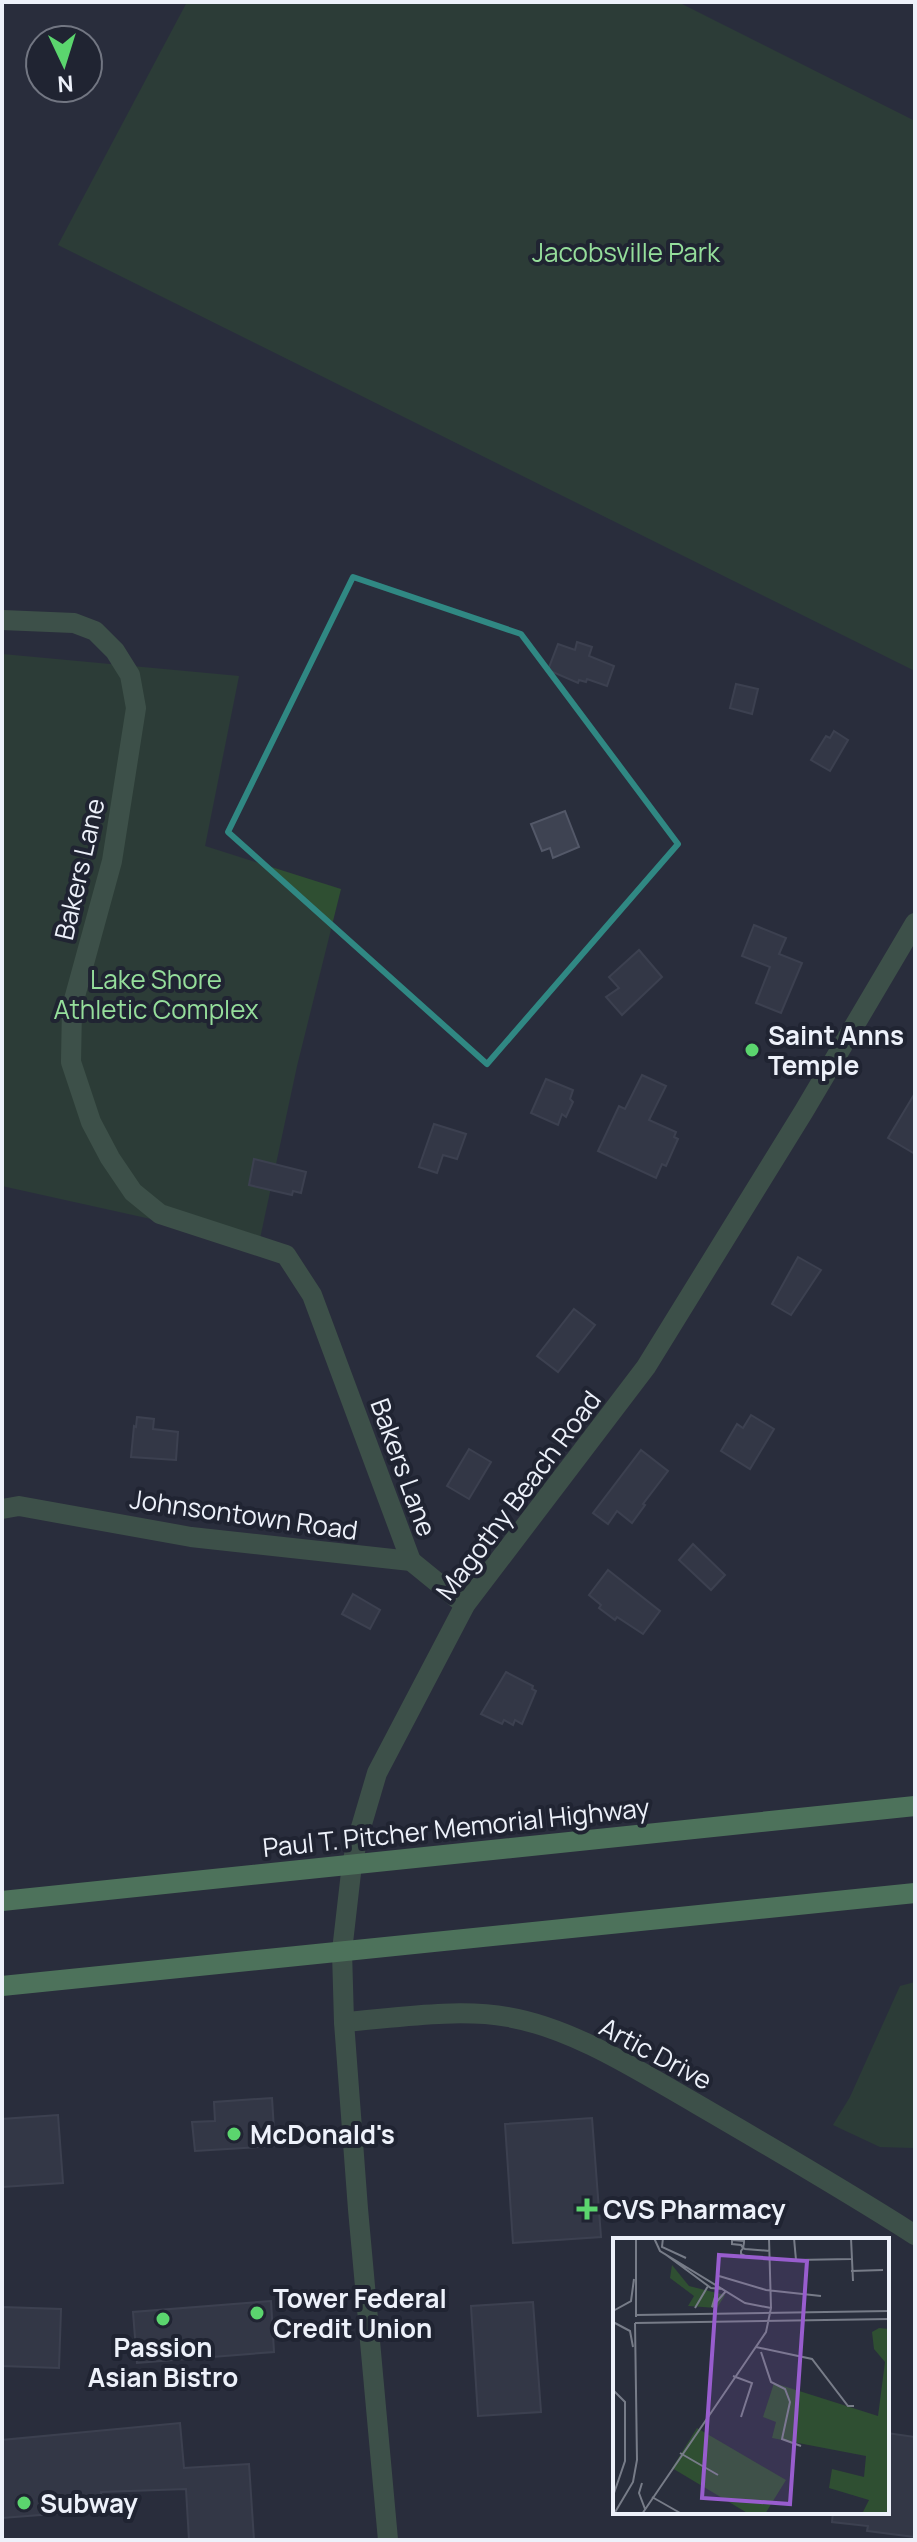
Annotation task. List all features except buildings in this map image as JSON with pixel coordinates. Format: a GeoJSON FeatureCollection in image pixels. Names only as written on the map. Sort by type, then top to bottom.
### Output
{"type":"FeatureCollection","features":[{"type":"Feature","properties":{"kind":"main road","name":"Paul T. Pitcher Memorial Highway"},"geometry":{"type":"LineString","coordinates":[[2,1901],[915,1806]]}},
{"type":"Feature","properties":{"kind":"main road"},"geometry":{"type":"LineString","coordinates":[[2,1986],[915,1893]]}},
{"type":"Feature","properties":{"kind":"street","name":"Bakers Lane"},"geometry":{"type":"LineString","coordinates":[[2,620],[74,623],[95,631],[115,651],[130,675],[136,708],[112,861],[72,1007],[71,1062],[91,1122],[133,1192],[160,1214],[286,1255],[312,1295],[411,1561]]}},
{"type":"Feature","properties":{"kind":"street","name":"Magothy Beach Road"},"geometry":{"type":"LineString","coordinates":[[388,2540],[344,2022],[342,1951],[352,1864],[377,1773],[465,1605],[646,1367],[804,1111],[915,923]]}},
{"type":"Feature","properties":{"kind":"street","name":"Johnsontown Road"},"geometry":{"type":"LineString","coordinates":[[2,1509],[19,1506],[191,1537],[411,1561]]}},
{"type":"Feature","properties":{"kind":"street"},"geometry":{"type":"LineString","coordinates":[[411,1561],[465,1605]]}},
{"type":"Feature","properties":{"kind":"street","name":"Artic Drive"},"geometry":{"type":"LineString","coordinates":[[344,2022],[424,2016],[506,2016],[564,2034],[699,2106],[915,2235]]}},
{"type":"Feature","properties":{"kind":"highlighted area"},"geometry":{"type":"Polygon","coordinates":[[[353,577],[521,634],[678,844],[487,1064],[228,832],[353,577]]]}},
{"type":"Feature","properties":{"kind":"green space","name":"Jacobsville Park"},"geometry":{"type":"Polygon","coordinates":[[[187,2],[678,2],[915,121],[915,671],[58,245],[187,2]]]}},
{"type":"Feature","properties":{"kind":"green space","name":"Lake Shore Athletic Complex"},"geometry":{"type":"Polygon","coordinates":[[[2,654],[239,676],[205,846],[341,889],[297,1066],[259,1243],[2,1186],[2,654]]]}},
{"type":"Feature","properties":{"kind":"green space"},"geometry":{"type":"Polygon","coordinates":[[[915,1982],[915,2148],[880,2147],[833,2125],[850,2097],[900,1986],[915,1982]]]}},
{"type":"Feature","properties":{"kind":"place","name":"Saint Anns Temple"},"geometry":{"type":"Point","coordinates":[752,1050]}},
{"type":"Feature","properties":{"kind":"place","name":"McDonald's"},"geometry":{"type":"Point","coordinates":[234,2134]}},
{"type":"Feature","properties":{"kind":"place","name":"CVS Pharmacy"},"geometry":{"type":"Point","coordinates":[587,2209]}},
{"type":"Feature","properties":{"kind":"place","name":"Tower Federal Credit Union"},"geometry":{"type":"Point","coordinates":[257,2313]}},
{"type":"Feature","properties":{"kind":"place","name":"Passion Asian Bistro"},"geometry":{"type":"Point","coordinates":[163,2319]}},
{"type":"Feature","properties":{"kind":"place","name":"Subway"},"geometry":{"type":"Point","coordinates":[24,2503]}}]}
